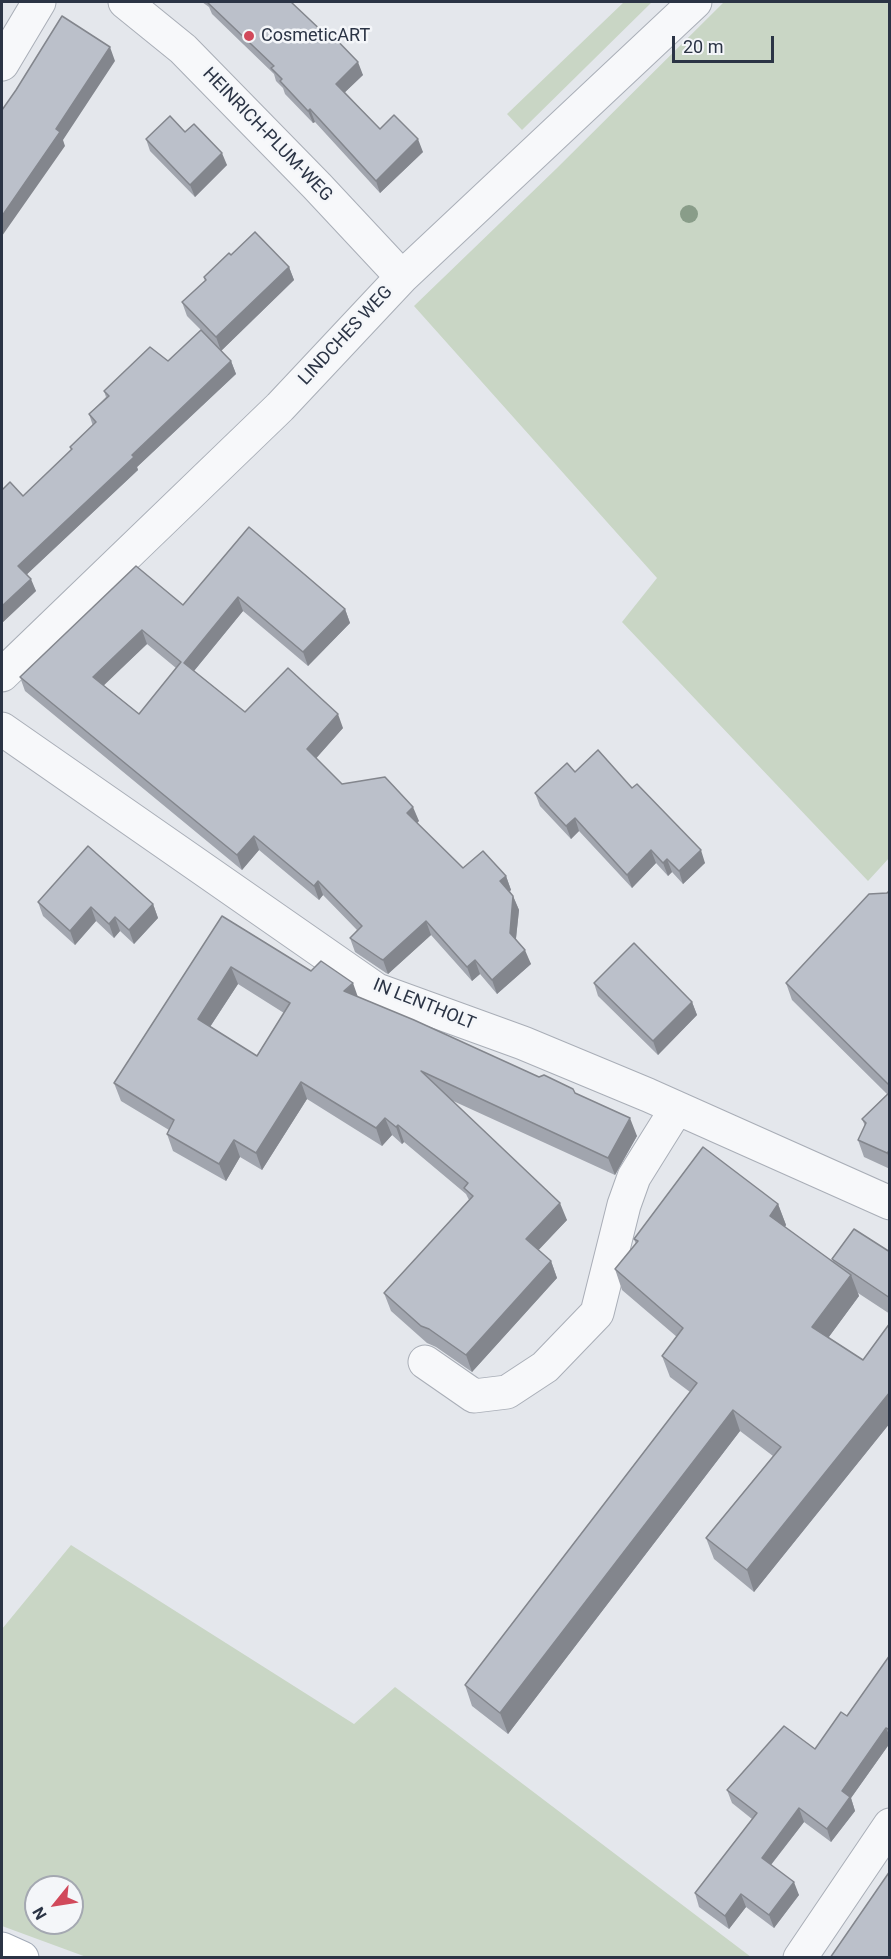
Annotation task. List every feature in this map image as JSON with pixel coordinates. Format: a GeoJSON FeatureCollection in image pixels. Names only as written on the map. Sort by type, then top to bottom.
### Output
{"type":"FeatureCollection","features":[{"type":"Feature","properties":{"kind":"main road"},"geometry":{"type":"LineString","coordinates":[[2,1949],[22,1958]]}},
{"type":"Feature","properties":{"kind":"street"},"geometry":{"type":"LineString","coordinates":[[2,64],[39,2]]}},
{"type":"Feature","properties":{"kind":"street","name":"HEINRICH-PLUM-WEG"},"geometry":{"type":"LineString","coordinates":[[125,2],[183,49],[318,186],[402,277]]}},
{"type":"Feature","properties":{"kind":"street","name":"LINDCHES WEG"},"geometry":{"type":"LineString","coordinates":[[2,675],[280,407],[402,277],[695,2]]}},
{"type":"Feature","properties":{"kind":"street","name":"IN LENTHOLT"},"geometry":{"type":"LineString","coordinates":[[2,729],[377,990],[523,1043],[677,1108],[890,1203]]}},
{"type":"Feature","properties":{"kind":"street"},"geometry":{"type":"LineString","coordinates":[[424,1362],[474,1396],[507,1392],[546,1367],[597,1312],[624,1205],[634,1177],[677,1108]]}},
{"type":"Feature","properties":{"kind":"street"},"geometry":{"type":"LineString","coordinates":[[800,1958],[890,1825]]}},
{"type":"Feature","properties":{"kind":"green space"},"geometry":{"type":"Polygon","coordinates":[[[624,2],[652,2],[522,130],[507,114],[624,2]]]}},
{"type":"Feature","properties":{"kind":"green space"},"geometry":{"type":"Polygon","coordinates":[[[724,2],[889,2],[890,857],[868,881],[622,622],[657,578],[414,306],[724,2]]]}},
{"type":"Feature","properties":{"kind":"green space"},"geometry":{"type":"Polygon","coordinates":[[[71,1545],[354,1724],[395,1687],[751,1957],[89,1958],[26,1935],[84,1935],[84,1875],[24,1875],[24,1934],[2,1926],[2,1629],[71,1545]]]}},
{"type":"Feature","properties":{"kind":"building"},"geometry":{"type":"Polygon","coordinates":[[[207,2],[291,2],[327,36],[330,33],[358,62],[336,84],[380,129],[394,115],[418,139],[376,181],[310,109],[308,111],[280,81],[282,79],[271,68],[274,66],[207,2]]]}},
{"type":"Feature","properties":{"kind":"building"},"geometry":{"type":"Polygon","coordinates":[[[62,16],[110,47],[56,129],[60,132],[2,216],[2,110],[62,16]]]}},
{"type":"Feature","properties":{"kind":"building"},"geometry":{"type":"Polygon","coordinates":[[[170,116],[185,132],[194,124],[222,153],[190,185],[146,139],[170,116]]]}},
{"type":"Feature","properties":{"kind":"building"},"geometry":{"type":"Polygon","coordinates":[[[255,232],[289,267],[216,337],[182,302],[206,280],[204,277],[229,253],[231,255],[255,232]]]}},
{"type":"Feature","properties":{"kind":"building"},"geometry":{"type":"Polygon","coordinates":[[[201,330],[231,361],[132,455],[134,457],[18,566],[31,579],[2,606],[2,490],[10,482],[23,496],[72,449],[70,447],[96,422],[89,414],[109,396],[104,391],[150,347],[168,361],[201,330]]]}},
{"type":"Feature","properties":{"kind":"building"},"geometry":{"type":"Polygon","coordinates":[[[249,527],[345,609],[303,652],[238,597],[184,663],[245,712],[288,668],[338,714],[307,749],[342,784],[385,777],[413,807],[407,813],[463,868],[483,851],[506,876],[500,881],[513,896],[510,933],[525,950],[492,980],[475,960],[467,967],[426,921],[383,960],[381,959],[350,938],[362,926],[318,881],[314,886],[254,836],[237,855],[20,677],[136,566],[183,605],[249,527]],[[142,630],[93,677],[139,714],[181,662],[142,630]]]}},
{"type":"Feature","properties":{"kind":"building"},"geometry":{"type":"Polygon","coordinates":[[[598,750],[632,788],[637,784],[701,850],[679,871],[667,859],[663,863],[651,850],[627,875],[575,818],[566,826],[535,793],[567,763],[575,772],[598,750]]]}},
{"type":"Feature","properties":{"kind":"building"},"geometry":{"type":"Polygon","coordinates":[[[88,846],[153,904],[129,930],[115,917],[109,924],[91,907],[70,931],[38,902],[88,846]]]}},
{"type":"Feature","properties":{"kind":"building"},"geometry":{"type":"Polygon","coordinates":[[[890,890],[890,1086],[786,983],[869,894],[887,893],[890,890]]]}},
{"type":"Feature","properties":{"kind":"building"},"geometry":{"type":"Polygon","coordinates":[[[222,916],[311,971],[321,961],[353,983],[344,991],[539,1077],[544,1075],[573,1089],[575,1093],[630,1118],[608,1158],[421,1071],[560,1203],[526,1239],[551,1261],[466,1355],[429,1329],[421,1326],[384,1293],[473,1196],[464,1188],[468,1183],[398,1125],[396,1127],[385,1118],[376,1128],[301,1082],[256,1153],[234,1140],[219,1164],[167,1134],[174,1120],[114,1083],[222,916]],[[231,967],[198,1019],[257,1056],[290,1003],[231,967]]]}},
{"type":"Feature","properties":{"kind":"building"},"geometry":{"type":"Polygon","coordinates":[[[634,943],[692,1002],[653,1041],[594,983],[634,943]]]}},
{"type":"Feature","properties":{"kind":"building"},"geometry":{"type":"Polygon","coordinates":[[[890,1092],[890,1150],[887,1153],[858,1140],[866,1123],[862,1119],[890,1092]]]}},
{"type":"Feature","properties":{"kind":"building"},"geometry":{"type":"Polygon","coordinates":[[[703,1147],[778,1204],[770,1216],[851,1275],[812,1327],[863,1360],[890,1323],[890,1392],[747,1570],[706,1538],[781,1447],[733,1410],[500,1713],[465,1685],[697,1383],[662,1356],[683,1328],[615,1269],[638,1241],[634,1239],[703,1147]]]}},
{"type":"Feature","properties":{"kind":"building"},"geometry":{"type":"Polygon","coordinates":[[[854,1229],[890,1252],[890,1298],[832,1259],[854,1229]]]}},
{"type":"Feature","properties":{"kind":"building"},"geometry":{"type":"Polygon","coordinates":[[[890,1655],[890,1730],[886,1728],[842,1791],[850,1797],[827,1829],[799,1808],[762,1858],[794,1882],[769,1915],[741,1894],[725,1916],[695,1893],[757,1813],[727,1790],[784,1726],[815,1749],[841,1712],[847,1716],[890,1655]]]}},
{"type":"Feature","properties":{"kind":"building"},"geometry":{"type":"Polygon","coordinates":[[[890,1871],[890,1958],[830,1958],[890,1871]]]}},
{"type":"Feature","properties":{"kind":"place","name":"CosmeticART"},"geometry":{"type":"Point","coordinates":[249,36]}}]}
